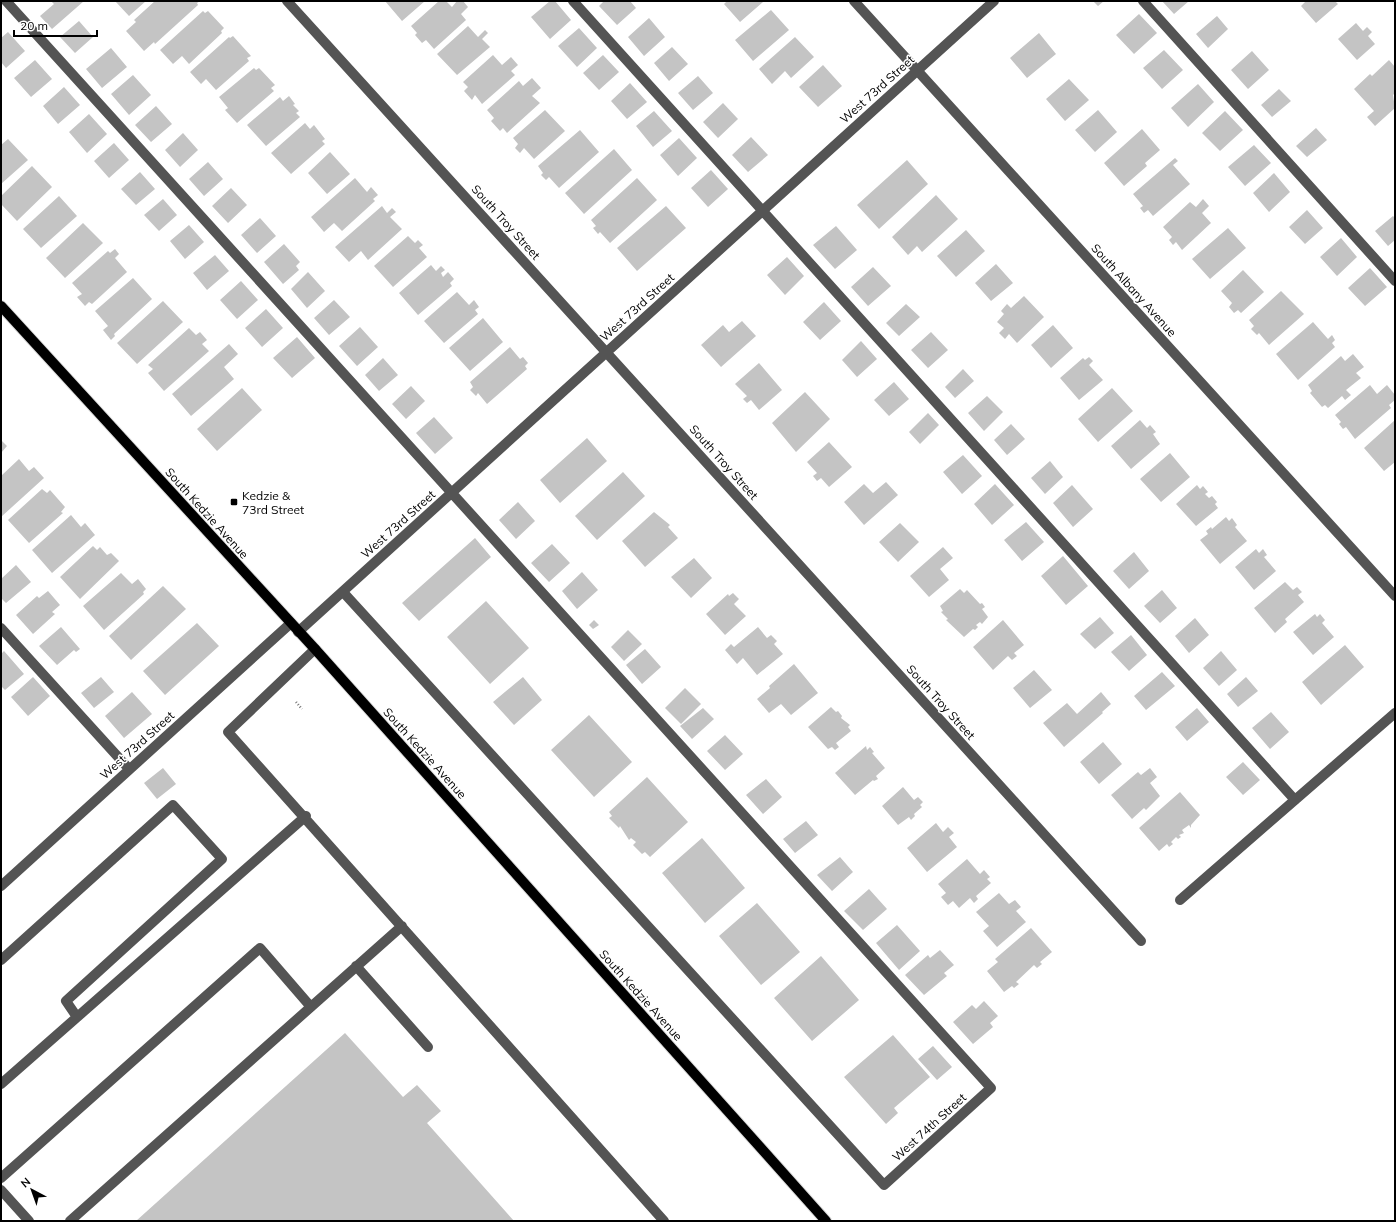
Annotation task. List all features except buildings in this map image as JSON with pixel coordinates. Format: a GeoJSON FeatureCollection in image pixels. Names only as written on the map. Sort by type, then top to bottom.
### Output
{"type":"FeatureCollection","features":[{"type":"Feature","properties":{"kind":"main road","name":"South Kedzie Avenue"},"geometry":{"type":"LineString","coordinates":[[1,306],[315,649],[826,1221]]}},
{"type":"Feature","properties":{"kind":"street"},"geometry":{"type":"LineString","coordinates":[[6,1],[452,493]]}},
{"type":"Feature","properties":{"kind":"street","name":"South Troy Street"},"geometry":{"type":"LineString","coordinates":[[287,1],[1140,941]]}},
{"type":"Feature","properties":{"kind":"street"},"geometry":{"type":"LineString","coordinates":[[572,1],[1296,800]]}},
{"type":"Feature","properties":{"kind":"street","name":"South Albany Avenue"},"geometry":{"type":"LineString","coordinates":[[854,1],[1395,596]]}},
{"type":"Feature","properties":{"kind":"street","name":"West 73rd Street"},"geometry":{"type":"LineString","coordinates":[[298,632],[994,1]]}},
{"type":"Feature","properties":{"kind":"street"},"geometry":{"type":"LineString","coordinates":[[1143,1],[1395,281]]}},
{"type":"Feature","properties":{"kind":"street","name":"West 74th Street"},"geometry":{"type":"LineString","coordinates":[[343,592],[884,1185],[991,1088],[452,493]]}},
{"type":"Feature","properties":{"kind":"street","name":"West 73rd Street"},"geometry":{"type":"LineString","coordinates":[[1,886],[291,623]]}},
{"type":"Feature","properties":{"kind":"street"},"geometry":{"type":"LineString","coordinates":[[1,628],[129,769]]}},
{"type":"Feature","properties":{"kind":"street"},"geometry":{"type":"LineString","coordinates":[[315,649],[228,732],[306,816],[664,1221]]}},
{"type":"Feature","properties":{"kind":"street"},"geometry":{"type":"LineString","coordinates":[[1180,900],[1395,713]]}},
{"type":"Feature","properties":{"kind":"street"},"geometry":{"type":"LineString","coordinates":[[1,960],[173,805],[222,859],[66,1001],[77,1017]]}},
{"type":"Feature","properties":{"kind":"street"},"geometry":{"type":"LineString","coordinates":[[1,1084],[306,816]]}},
{"type":"Feature","properties":{"kind":"street"},"geometry":{"type":"LineString","coordinates":[[70,1221],[402,926]]}},
{"type":"Feature","properties":{"kind":"street"},"geometry":{"type":"LineString","coordinates":[[1,1178],[260,948],[311,1007]]}},
{"type":"Feature","properties":{"kind":"street"},"geometry":{"type":"LineString","coordinates":[[356,966],[428,1047]]}},
{"type":"Feature","properties":{"kind":"street"},"geometry":{"type":"LineString","coordinates":[[1,1190],[29,1221]]}},
{"type":"Feature","properties":{"kind":"path"},"geometry":{"type":"LineString","coordinates":[[296,702],[302,709]]}},
{"type":"Feature","properties":{"kind":"place","name":"Kedzie & 73rd Street"},"geometry":{"type":"Point","coordinates":[234,502]}}]}
